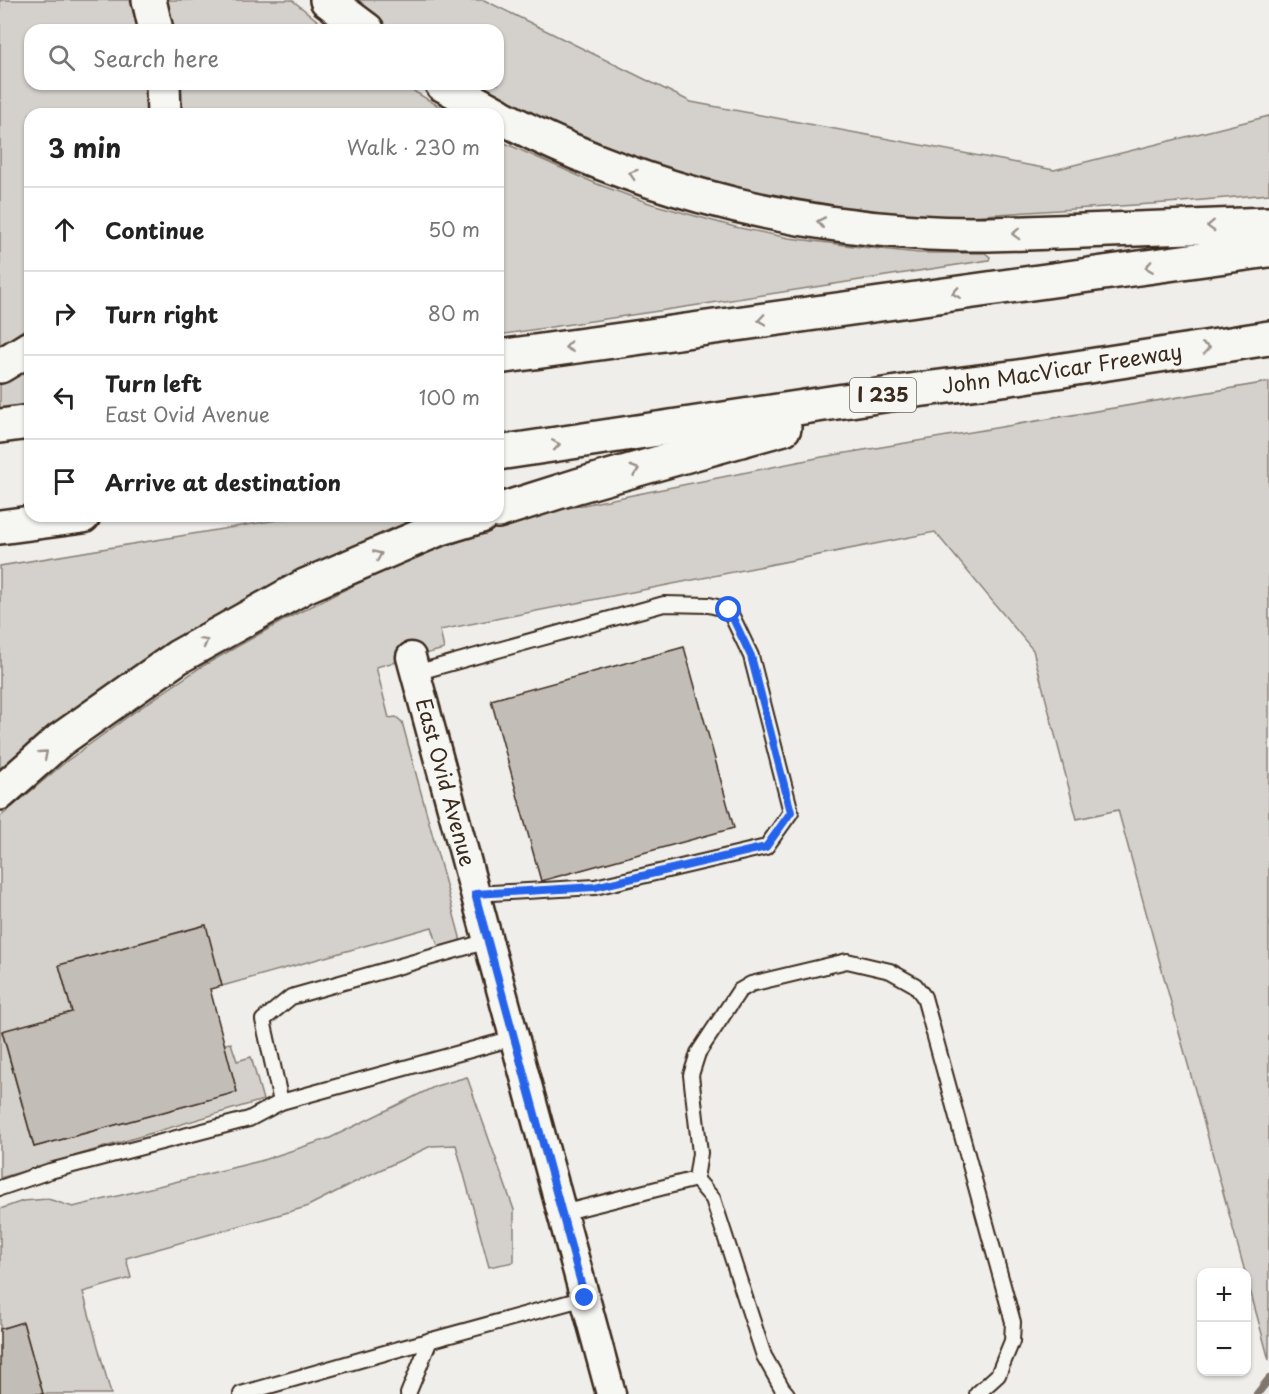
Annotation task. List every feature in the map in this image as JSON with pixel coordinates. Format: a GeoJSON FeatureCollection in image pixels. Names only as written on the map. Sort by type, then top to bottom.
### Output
{"type":"FeatureCollection","features":[{"type":"Feature","properties":{"kind":"highway"},"geometry":{"type":"LineString","coordinates":[[148,0],[154,24]]}},
{"type":"Feature","properties":{"kind":"highway"},"geometry":{"type":"LineString","coordinates":[[327,0],[359,24]]}},
{"type":"Feature","properties":{"kind":"highway"},"geometry":{"type":"LineString","coordinates":[[164,90],[164,108]]}},
{"type":"Feature","properties":{"kind":"highway"},"geometry":{"type":"LineString","coordinates":[[453,90],[486,108]]}},
{"type":"Feature","properties":{"kind":"highway"},"geometry":{"type":"LineString","coordinates":[[504,118],[528,131],[627,173],[730,204],[836,224],[915,232],[994,234],[1269,224]]}},
{"type":"Feature","properties":{"kind":"highway"},"geometry":{"type":"LineString","coordinates":[[504,356],[1269,250]]}},
{"type":"Feature","properties":{"kind":"highway","name":"John MacVicar Freeway"},"geometry":{"type":"LineString","coordinates":[[504,452],[1269,338]]}},
{"type":"Feature","properties":{"kind":"highway"},"geometry":{"type":"LineString","coordinates":[[0,366],[24,352]]}},
{"type":"Feature","properties":{"kind":"highway"},"geometry":{"type":"LineString","coordinates":[[504,509],[577,486],[917,390]]}},
{"type":"Feature","properties":{"kind":"highway"},"geometry":{"type":"LineString","coordinates":[[0,426],[24,423]]}},
{"type":"Feature","properties":{"kind":"highway"},"geometry":{"type":"LineString","coordinates":[[0,527],[38,522]]}},
{"type":"Feature","properties":{"kind":"highway"},"geometry":{"type":"LineString","coordinates":[[0,793],[60,740],[178,657],[305,586],[438,529],[461,522]]}},
{"type":"Feature","properties":{"kind":"street","name":"East Ovid Avenue"},"geometry":{"type":"LineString","coordinates":[[413,665],[611,1394]]}},
{"type":"Feature","properties":{"kind":"lane"},"geometry":{"type":"LineString","coordinates":[[413,665],[664,604],[709,605],[729,610],[751,656],[791,812],[766,847],[595,887],[475,894]]}},
{"type":"Feature","properties":{"kind":"lane"},"geometry":{"type":"LineString","coordinates":[[281,1102],[263,1020],[291,997],[488,941]]}},
{"type":"Feature","properties":{"kind":"lane"},"geometry":{"type":"LineString","coordinates":[[696,1179],[700,1153],[691,1075],[698,1053],[739,991],[751,984],[848,961],[890,971],[915,985],[924,997],[1013,1322],[1012,1341],[998,1375],[977,1394]]}},
{"type":"Feature","properties":{"kind":"lane"},"geometry":{"type":"LineString","coordinates":[[0,1188],[51,1171],[249,1119],[281,1102],[514,1038]]}},
{"type":"Feature","properties":{"kind":"lane"},"geometry":{"type":"LineString","coordinates":[[562,1213],[696,1179]]}},
{"type":"Feature","properties":{"kind":"lane"},"geometry":{"type":"LineString","coordinates":[[696,1179],[713,1198],[764,1356],[782,1388],[788,1394]]}},
{"type":"Feature","properties":{"kind":"lane"},"geometry":{"type":"LineString","coordinates":[[241,1394],[585,1298]]}},
{"type":"Feature","properties":{"kind":"lane"},"geometry":{"type":"LineString","coordinates":[[408,1394],[430,1340]]}},
{"type":"Feature","properties":{"kind":"shaded area"},"geometry":{"type":"Polygon","coordinates":[[[0,0],[130,0],[136,24],[24,24],[24,90],[146,90],[146,108],[24,108],[24,329],[0,346],[0,0]]]}},
{"type":"Feature","properties":{"kind":"shaded area"},"geometry":{"type":"Polygon","coordinates":[[[161,0],[292,0],[322,24],[168,24],[161,0]]]}},
{"type":"Feature","properties":{"kind":"shaded area"},"geometry":{"type":"Polygon","coordinates":[[[348,0],[484,0],[691,102],[1054,170],[1269,116],[1269,194],[953,217],[862,214],[809,205],[722,184],[644,161],[565,128],[484,90],[504,90],[504,24],[382,24],[348,0]]]}},
{"type":"Feature","properties":{"kind":"shaded area"},"geometry":{"type":"Polygon","coordinates":[[[177,90],[412,90],[442,108],[177,108],[177,90]]]}},
{"type":"Feature","properties":{"kind":"shaded area"},"geometry":{"type":"Polygon","coordinates":[[[504,143],[597,184],[652,204],[735,227],[789,238],[861,247],[919,253],[985,253],[990,257],[989,260],[504,334],[504,143]]]}},
{"type":"Feature","properties":{"kind":"shaded area"},"geometry":{"type":"Polygon","coordinates":[[[24,369],[24,405],[0,409],[0,385],[24,369]]]}},
{"type":"Feature","properties":{"kind":"shaded area"},"geometry":{"type":"Polygon","coordinates":[[[1269,382],[1269,1360],[1251,1294],[1251,1268],[1244,1268],[1118,810],[1077,819],[1033,650],[935,532],[440,630],[444,649],[376,667],[389,718],[396,717],[402,722],[460,942],[456,947],[440,948],[432,927],[222,986],[205,925],[59,965],[72,1012],[2,1032],[34,1147],[237,1092],[224,1044],[231,1043],[237,1061],[251,1057],[263,1100],[0,1178],[0,817],[68,760],[201,667],[288,618],[418,556],[533,515],[822,457],[1269,382]]]}},
{"type":"Feature","properties":{"kind":"shaded area"},"geometry":{"type":"Polygon","coordinates":[[[265,522],[420,522],[0,772],[0,566],[265,522]]]}},
{"type":"Feature","properties":{"kind":"shaded area"},"geometry":{"type":"Polygon","coordinates":[[[467,1077],[514,1210],[514,1262],[489,1267],[456,1145],[431,1146],[306,1207],[126,1258],[131,1278],[83,1292],[111,1394],[43,1394],[23,1322],[0,1329],[0,1209],[23,1201],[48,1199],[73,1207],[260,1161],[330,1138],[436,1086],[467,1077]]]}},
{"type":"Feature","properties":{"kind":"building"},"geometry":{"type":"Polygon","coordinates":[[[684,647],[734,828],[541,881],[491,700],[684,647]]]}},
{"type":"Feature","properties":{"kind":"building"},"geometry":{"type":"Polygon","coordinates":[[[206,925],[222,986],[210,989],[237,1092],[34,1147],[2,1031],[72,1012],[59,965],[206,925]]]}},
{"type":"Feature","properties":{"kind":"building"},"geometry":{"type":"Polygon","coordinates":[[[23,1322],[43,1394],[0,1394],[0,1329],[23,1322]]]}},
{"type":"Feature","properties":{"kind":"waterway"},"geometry":{"type":"LineString","coordinates":[[1257,1394],[1269,1379]]}},
{"type":"Feature","properties":{"kind":"route"},"geometry":{"type":"LineString","coordinates":[[585,1298],[475,894],[595,887],[766,847],[791,812],[751,656],[729,610]]}}]}
